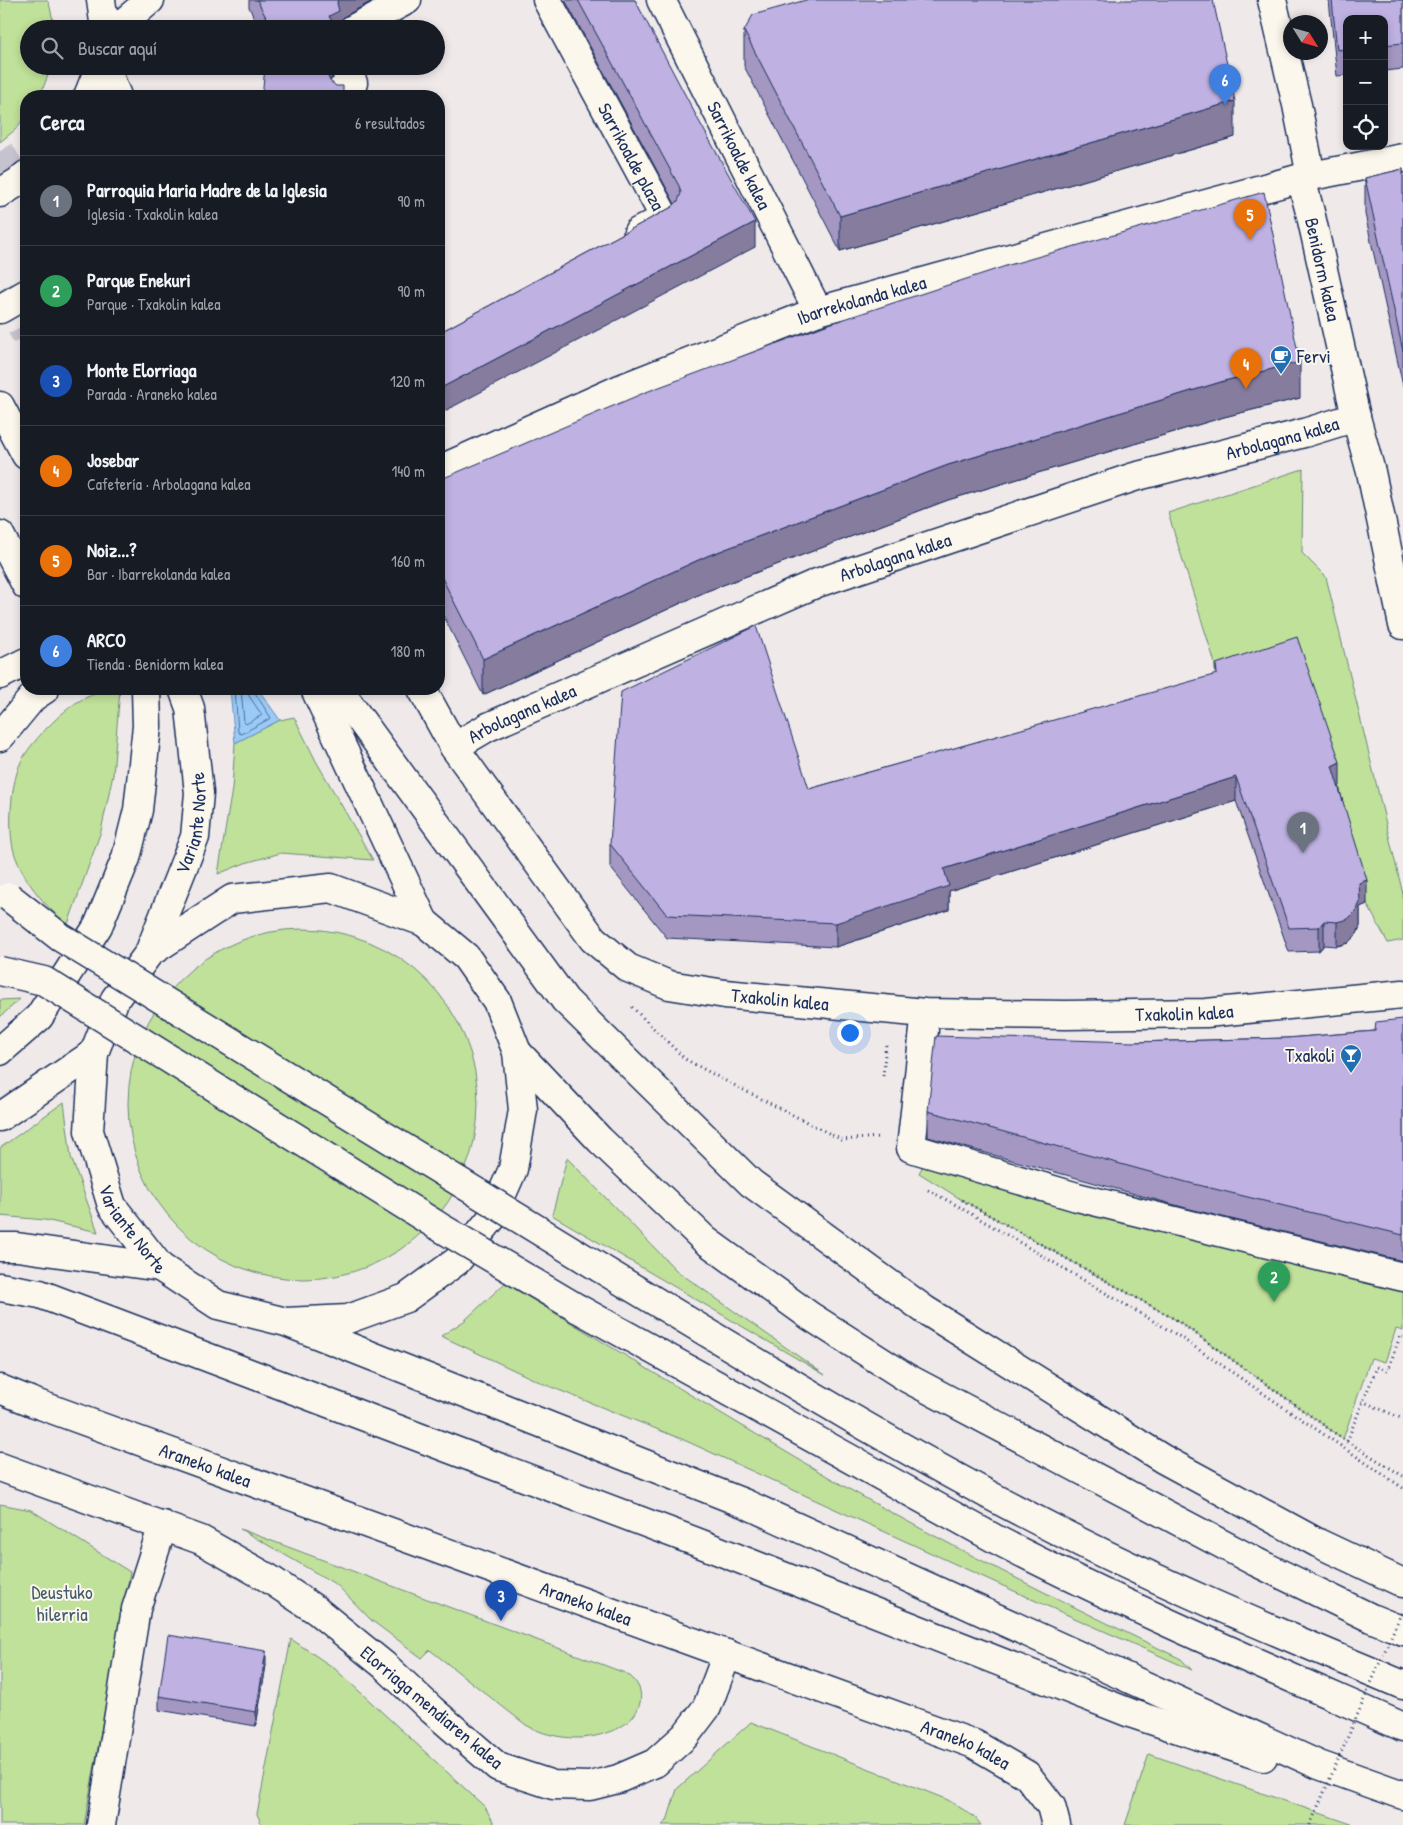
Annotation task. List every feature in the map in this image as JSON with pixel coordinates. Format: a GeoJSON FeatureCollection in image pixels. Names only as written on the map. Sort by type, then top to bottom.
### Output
{"type":"FeatureCollection","features":[{"type":"Feature","properties":{"kind":"main road"},"geometry":{"type":"LineString","coordinates":[[101,0],[104,20]]}},
{"type":"Feature","properties":{"kind":"main road"},"geometry":{"type":"LineString","coordinates":[[127,20],[150,0]]}},
{"type":"Feature","properties":{"kind":"main road"},"geometry":{"type":"LineString","coordinates":[[369,20],[407,0]]}},
{"type":"Feature","properties":{"kind":"main road","name":"Sarrikoalde plaza"},"geometry":{"type":"LineString","coordinates":[[547,0],[664,218],[612,246]]}},
{"type":"Feature","properties":{"kind":"main road","name":"Sarrikoalde kalea"},"geometry":{"type":"LineString","coordinates":[[661,0],[818,311]]}},
{"type":"Feature","properties":{"kind":"main road","name":"Benidorm kalea"},"geometry":{"type":"LineString","coordinates":[[1272,0],[1297,105],[1313,226],[1356,417],[1398,574],[1403,625]]}},
{"type":"Feature","properties":{"kind":"main road"},"geometry":{"type":"LineString","coordinates":[[90,90],[96,75]]}},
{"type":"Feature","properties":{"kind":"main road"},"geometry":{"type":"LineString","coordinates":[[109,75],[115,90]]}},
{"type":"Feature","properties":{"kind":"main road"},"geometry":{"type":"LineString","coordinates":[[341,90],[353,83],[348,75]]}},
{"type":"Feature","properties":{"kind":"main road","name":"Ibarrekolanda kalea"},"geometry":{"type":"LineString","coordinates":[[445,467],[620,389],[818,311],[1306,177],[1403,158]]}},
{"type":"Feature","properties":{"kind":"main road"},"geometry":{"type":"LineString","coordinates":[[0,193],[20,180]]}},
{"type":"Feature","properties":{"kind":"main road"},"geometry":{"type":"LineString","coordinates":[[0,309],[20,297]]}},
{"type":"Feature","properties":{"kind":"main road"},"geometry":{"type":"LineString","coordinates":[[0,406],[20,444]]}},
{"type":"Feature","properties":{"kind":"main road","name":"Arbolagana kalea"},"geometry":{"type":"LineString","coordinates":[[454,747],[488,727],[817,582],[1134,477],[1304,433],[1356,417]]}},
{"type":"Feature","properties":{"kind":"main road"},"geometry":{"type":"LineString","coordinates":[[0,535],[20,573]]}},
{"type":"Feature","properties":{"kind":"main road"},"geometry":{"type":"LineString","coordinates":[[0,674],[20,665]]}},
{"type":"Feature","properties":{"kind":"main road"},"geometry":{"type":"LineString","coordinates":[[0,737],[37,695]]}},
{"type":"Feature","properties":{"kind":"main road"},"geometry":{"type":"LineString","coordinates":[[0,1051],[39,1017],[98,926],[126,858],[138,810],[147,726],[146,695]]}},
{"type":"Feature","properties":{"kind":"main road","name":"Variante Norte"},"geometry":{"type":"LineString","coordinates":[[185,695],[190,708],[199,793],[195,837],[150,953],[115,999],[94,1053],[89,1131],[112,1206],[160,1268],[218,1305],[286,1322]]}},
{"type":"Feature","properties":{"kind":"main road"},"geometry":{"type":"LineString","coordinates":[[318,695],[424,922]]}},
{"type":"Feature","properties":{"kind":"main road"},"geometry":{"type":"LineString","coordinates":[[342,695],[565,1000],[751,1183],[925,1310],[1163,1459],[1318,1543],[1403,1583]]}},
{"type":"Feature","properties":{"kind":"main road","name":"Txakolin kalea"},"geometry":{"type":"LineString","coordinates":[[425,695],[454,747],[593,939],[628,968],[668,985],[725,994],[925,1013],[1066,1015],[1206,1013],[1403,994]]}},
{"type":"Feature","properties":{"kind":"main road"},"geometry":{"type":"LineString","coordinates":[[150,953],[232,900],[331,888],[424,922],[466,956],[497,1001],[517,1052],[523,1110],[514,1169],[491,1219],[457,1261],[406,1298],[348,1319],[286,1322]]}},
{"type":"Feature","properties":{"kind":"main road"},"geometry":{"type":"LineString","coordinates":[[4,893],[60,937],[600,1268],[767,1368],[973,1486],[1060,1532],[1195,1596],[1403,1685]]}},
{"type":"Feature","properties":{"kind":"main road"},"geometry":{"type":"LineString","coordinates":[[0,972],[44,981],[438,1226],[577,1308],[999,1541],[1068,1576],[1234,1653],[1403,1727]]}},
{"type":"Feature","properties":{"kind":"main road"},"geometry":{"type":"LineString","coordinates":[[924,1030],[911,1148],[1077,1197],[1403,1277]]}},
{"type":"Feature","properties":{"kind":"main road"},"geometry":{"type":"LineString","coordinates":[[517,1052],[600,1140],[705,1240],[810,1316],[916,1383],[1256,1562],[1371,1618],[1403,1631]]}},
{"type":"Feature","properties":{"kind":"main road"},"geometry":{"type":"LineString","coordinates":[[0,1117],[94,1053]]}},
{"type":"Feature","properties":{"kind":"main road"},"geometry":{"type":"LineString","coordinates":[[0,1247],[18,1247],[160,1268]]}},
{"type":"Feature","properties":{"kind":"main road"},"geometry":{"type":"LineString","coordinates":[[0,1287],[40,1294],[708,1546],[1130,1713],[1267,1758],[1319,1765]]}},
{"type":"Feature","properties":{"kind":"main road"},"geometry":{"type":"LineString","coordinates":[[286,1322],[746,1504],[1319,1765],[1403,1795]]}},
{"type":"Feature","properties":{"kind":"main road","name":"Araneko kalea"},"geometry":{"type":"LineString","coordinates":[[0,1389],[974,1744],[1027,1775],[1051,1806],[1056,1825]]}},
{"type":"Feature","properties":{"kind":"main road","name":"Elorriaga mendiaren kalea"},"geometry":{"type":"LineString","coordinates":[[0,1467],[201,1540],[268,1578],[316,1610],[385,1666],[498,1767],[553,1785],[590,1786],[618,1779],[655,1764],[685,1736],[707,1707],[727,1654]]}},
{"type":"Feature","properties":{"kind":"main road"},"geometry":{"type":"LineString","coordinates":[[101,1825],[136,1609],[163,1525]]}},
{"type":"Feature","properties":{"kind":"path"},"geometry":{"type":"LineString","coordinates":[[628,968],[620,995],[685,1060],[842,1140],[879,1137]]}},
{"type":"Feature","properties":{"kind":"path"},"geometry":{"type":"LineString","coordinates":[[883,1077],[889,1010]]}},
{"type":"Feature","properties":{"kind":"path"},"geometry":{"type":"LineString","coordinates":[[879,1130],[879,1144]]}},
{"type":"Feature","properties":{"kind":"path"},"geometry":{"type":"LineString","coordinates":[[923,1187],[1177,1335],[1403,1488]]}},
{"type":"Feature","properties":{"kind":"path"},"geometry":{"type":"LineString","coordinates":[[955,1195],[1178,1321],[1348,1441],[1403,1476]]}},
{"type":"Feature","properties":{"kind":"path"},"geometry":{"type":"LineString","coordinates":[[1348,1441],[1376,1367],[1388,1370],[1400,1336],[1403,1337]]}},
{"type":"Feature","properties":{"kind":"path"},"geometry":{"type":"LineString","coordinates":[[1362,1401],[1403,1419]]}},
{"type":"Feature","properties":{"kind":"path"},"geometry":{"type":"LineString","coordinates":[[1310,1825],[1403,1610]]}},
{"type":"Feature","properties":{"kind":"green space"},"geometry":{"type":"Polygon","coordinates":[[[0,0],[46,0],[49,3],[53,20],[20,20],[20,75],[48,75],[42,90],[20,90],[20,124],[0,142],[0,0]]]}},
{"type":"Feature","properties":{"kind":"green space"},"geometry":{"type":"Polygon","coordinates":[[[1303,469],[1302,553],[1326,577],[1403,894],[1403,940],[1388,943],[1367,904],[1279,650],[1215,671],[1214,660],[1168,513],[1303,469]]]}},
{"type":"Feature","properties":{"kind":"green space"},"geometry":{"type":"Polygon","coordinates":[[[120,695],[113,775],[101,831],[68,924],[51,910],[34,890],[16,858],[11,827],[13,789],[23,758],[34,743],[48,726],[64,712],[89,696],[120,695]]]}},
{"type":"Feature","properties":{"kind":"green space"},"geometry":{"type":"Polygon","coordinates":[[[294,717],[316,761],[373,860],[281,853],[245,863],[218,874],[232,789],[235,743],[280,720],[294,717]]]}},
{"type":"Feature","properties":{"kind":"green space"},"geometry":{"type":"Polygon","coordinates":[[[303,929],[337,933],[370,942],[400,959],[427,980],[448,1007],[465,1037],[474,1070],[478,1104],[474,1138],[465,1171],[448,1201],[427,1228],[400,1249],[370,1266],[337,1275],[303,1279],[269,1275],[236,1266],[206,1249],[179,1228],[158,1201],[141,1171],[132,1138],[128,1104],[132,1070],[141,1037],[158,1007],[179,980],[206,959],[236,942],[269,933],[303,929]]]}},
{"type":"Feature","properties":{"kind":"green space"},"geometry":{"type":"Polygon","coordinates":[[[20,999],[0,1017],[0,1000],[20,999]]]}},
{"type":"Feature","properties":{"kind":"green space"},"geometry":{"type":"Polygon","coordinates":[[[64,1102],[71,1157],[98,1232],[45,1220],[0,1216],[0,1148],[64,1102]]]}},
{"type":"Feature","properties":{"kind":"green space"},"geometry":{"type":"Polygon","coordinates":[[[567,1158],[677,1271],[825,1375],[552,1215],[567,1158]]]}},
{"type":"Feature","properties":{"kind":"green space"},"geometry":{"type":"Polygon","coordinates":[[[925,1162],[1403,1284],[1403,1331],[1396,1329],[1385,1362],[1371,1358],[1343,1439],[1178,1321],[962,1200],[919,1173],[925,1162]]]}},
{"type":"Feature","properties":{"kind":"green space"},"geometry":{"type":"Polygon","coordinates":[[[505,1283],[842,1485],[968,1553],[1181,1659],[1192,1670],[684,1440],[546,1385],[441,1336],[464,1321],[505,1283]]]}},
{"type":"Feature","properties":{"kind":"green space","name":"Deustuko hilerria"},"geometry":{"type":"Polygon","coordinates":[[[0,1504],[31,1510],[130,1572],[84,1825],[0,1825],[0,1504]]]}},
{"type":"Feature","properties":{"kind":"green space"},"geometry":{"type":"Polygon","coordinates":[[[240,1529],[625,1673],[633,1679],[640,1692],[641,1699],[637,1711],[628,1722],[617,1729],[589,1737],[557,1736],[532,1728],[430,1650],[422,1658],[371,1620],[337,1585],[240,1529]]]}},
{"type":"Feature","properties":{"kind":"green space"},"geometry":{"type":"Polygon","coordinates":[[[291,1639],[334,1668],[485,1807],[495,1825],[262,1825],[257,1814],[291,1639]]]}},
{"type":"Feature","properties":{"kind":"green space"},"geometry":{"type":"Polygon","coordinates":[[[751,1722],[948,1800],[975,1817],[981,1825],[662,1825],[667,1821],[677,1789],[751,1722]]]}},
{"type":"Feature","properties":{"kind":"green space"},"geometry":{"type":"Polygon","coordinates":[[[1149,1754],[1354,1825],[1125,1825],[1149,1754]]]}},
{"type":"Feature","properties":{"kind":"water"},"geometry":{"type":"Polygon","coordinates":[[[231,695],[262,695],[280,720],[235,743],[231,695]]]}},
{"type":"Feature","properties":{"kind":"building"},"geometry":{"type":"Polygon","coordinates":[[[257,0],[338,0],[339,11],[329,16],[331,20],[267,20],[257,0]]]}},
{"type":"Feature","properties":{"kind":"building"},"geometry":{"type":"Polygon","coordinates":[[[578,0],[635,0],[755,222],[445,386],[445,329],[672,207],[678,201],[681,193],[679,186],[578,0]]]}},
{"type":"Feature","properties":{"kind":"building"},"geometry":{"type":"Polygon","coordinates":[[[806,0],[1213,0],[1235,101],[840,216],[744,31],[753,15],[806,0]]]}},
{"type":"Feature","properties":{"kind":"building"},"geometry":{"type":"Polygon","coordinates":[[[1332,0],[1403,0],[1403,43],[1388,45],[1388,15],[1343,15],[1343,49],[1337,50],[1332,0]]]}},
{"type":"Feature","properties":{"kind":"building"},"geometry":{"type":"Polygon","coordinates":[[[264,75],[327,75],[330,81],[336,86],[343,86],[343,90],[263,90],[264,75]]]}},
{"type":"Feature","properties":{"kind":"building"},"geometry":{"type":"Polygon","coordinates":[[[1403,169],[1403,351],[1365,178],[1403,169]]]}},
{"type":"Feature","properties":{"kind":"building"},"geometry":{"type":"Polygon","coordinates":[[[1264,192],[1300,362],[1224,381],[948,465],[707,556],[483,659],[445,584],[445,477],[646,392],[826,325],[1009,265],[1264,192]]]}},
{"type":"Feature","properties":{"kind":"building"},"geometry":{"type":"Polygon","coordinates":[[[756,626],[809,789],[1217,674],[1216,664],[1297,637],[1340,762],[1332,766],[1367,880],[1359,883],[1360,902],[1357,910],[1348,919],[1337,922],[1324,921],[1319,927],[1289,928],[1236,777],[944,869],[949,886],[836,923],[667,915],[610,844],[621,692],[756,626]]]}},
{"type":"Feature","properties":{"kind":"building"},"geometry":{"type":"Polygon","coordinates":[[[1403,1019],[1403,1235],[1186,1182],[928,1111],[936,1036],[1134,1042],[1287,1038],[1375,1031],[1376,1022],[1403,1019]]]}},
{"type":"Feature","properties":{"kind":"building"},"geometry":{"type":"Polygon","coordinates":[[[168,1635],[266,1651],[256,1712],[159,1696],[168,1635]]]}},
{"type":"Feature","properties":{"kind":"tunnel"},"geometry":{"type":"LineString","coordinates":[[0,151],[20,184]]}},
{"type":"Feature","properties":{"kind":"tunnel"},"geometry":{"type":"LineString","coordinates":[[0,290],[20,325]]}},
{"type":"Feature","properties":{"kind":"place","name":"ARCO"},"geometry":{"type":"Point","coordinates":[1225,105]}},
{"type":"Feature","properties":{"kind":"place","name":"Noiz...?"},"geometry":{"type":"Point","coordinates":[1250,240]}},
{"type":"Feature","properties":{"kind":"place","name":"Fervi"},"geometry":{"type":"Point","coordinates":[1281,375]}},
{"type":"Feature","properties":{"kind":"place","name":"Josebar"},"geometry":{"type":"Point","coordinates":[1246,389]}},
{"type":"Feature","properties":{"kind":"place","name":"Parroquia Maria Madre de la Iglesia"},"geometry":{"type":"Point","coordinates":[1303,853]}},
{"type":"Feature","properties":{"kind":"place","name":"Txakoli"},"geometry":{"type":"Point","coordinates":[1351,1074]}},
{"type":"Feature","properties":{"kind":"place","name":"Parque Enekuri"},"geometry":{"type":"Point","coordinates":[1274,1302]}},
{"type":"Feature","properties":{"kind":"place","name":"Monte Elorriaga"},"geometry":{"type":"Point","coordinates":[501,1621]}}]}
